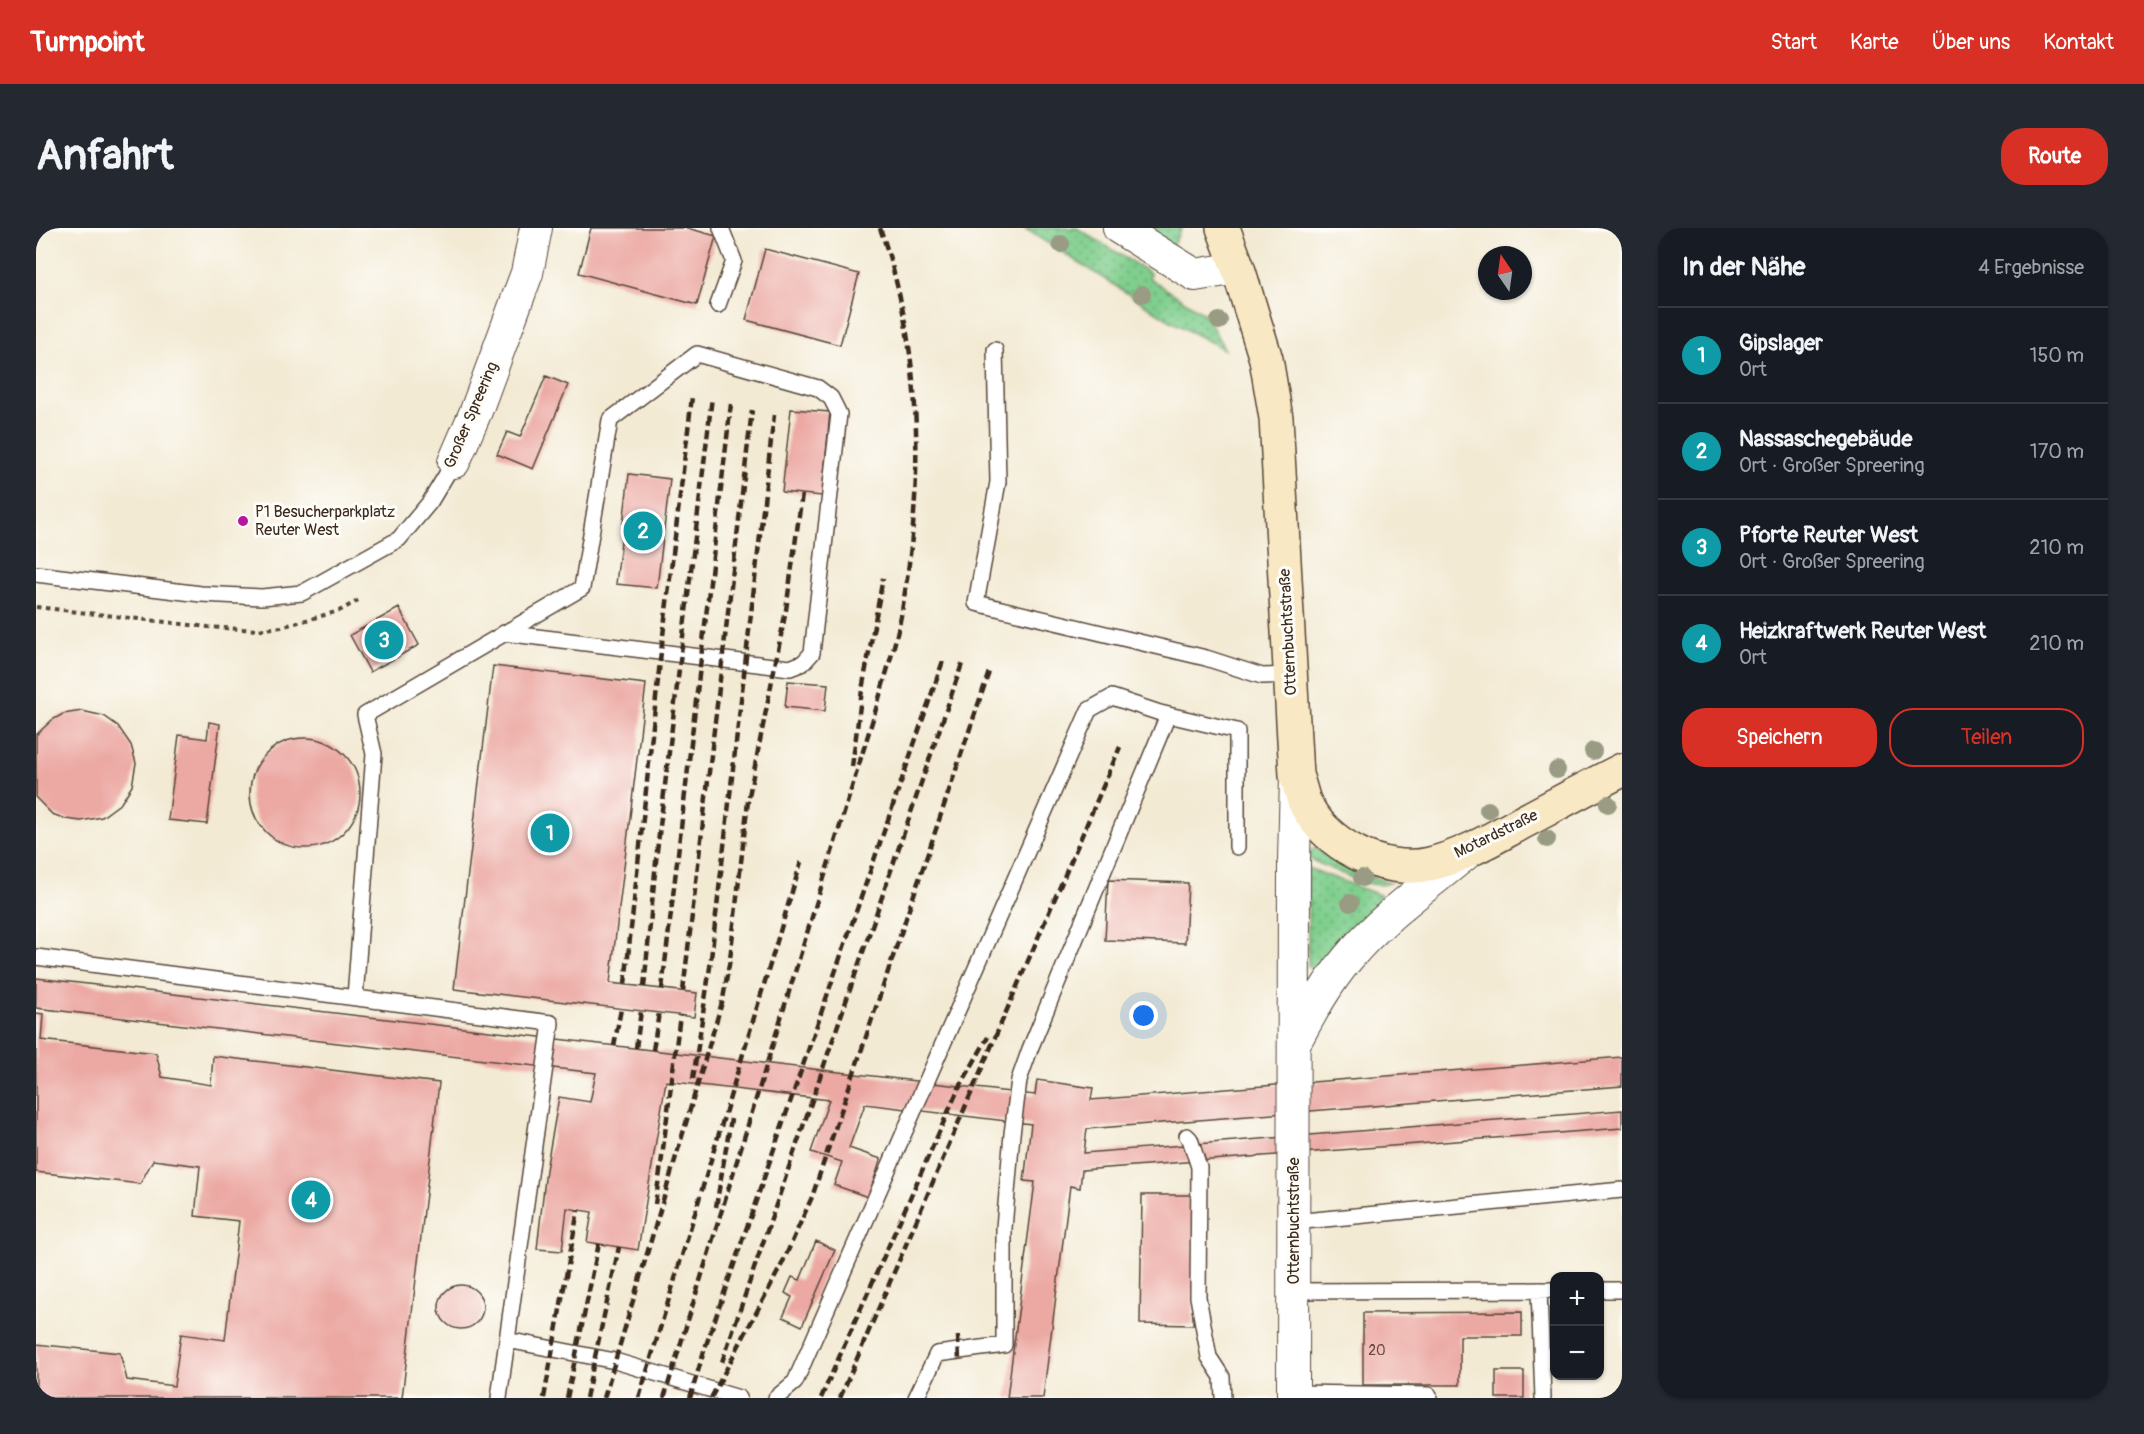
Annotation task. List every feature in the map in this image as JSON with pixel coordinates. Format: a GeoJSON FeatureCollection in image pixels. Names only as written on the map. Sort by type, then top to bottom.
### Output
{"type":"FeatureCollection","features":[{"type":"Feature","properties":{"kind":"street","name":"Großer Spreering"},"geometry":{"type":"LineString","coordinates":[[454,462],[476,411],[527,273],[536,228]]}},
{"type":"Feature","properties":{"kind":"street"},"geometry":{"type":"LineString","coordinates":[[1119,228],[1195,275],[1238,268]]}},
{"type":"Feature","properties":{"kind":"street","name":"Otternbuchtstraße"},"geometry":{"type":"LineString","coordinates":[[1223,228],[1266,359],[1276,418],[1296,775],[1293,1396]]}},
{"type":"Feature","properties":{"kind":"street","name":"Motardstraße"},"geometry":{"type":"LineString","coordinates":[[1296,775],[1305,802],[1320,824],[1340,843],[1365,857],[1406,866],[1429,864],[1470,850],[1622,770]]}},
{"type":"Feature","properties":{"kind":"street","name":"Otternbuchtstraße"},"geometry":{"type":"LineString","coordinates":[[1295,1044],[1321,995],[1349,957],[1389,917],[1470,850]]}},
{"type":"Feature","properties":{"kind":"lane"},"geometry":{"type":"LineString","coordinates":[[718,304],[734,261],[721,228]]}},
{"type":"Feature","properties":{"kind":"lane"},"geometry":{"type":"LineString","coordinates":[[995,350],[998,482],[976,603],[1206,658],[1262,676],[1291,675]]}},
{"type":"Feature","properties":{"kind":"lane"},"geometry":{"type":"LineString","coordinates":[[355,997],[374,754],[365,714],[504,633],[582,588],[610,420],[697,354],[818,388],[831,398],[839,414],[812,653],[802,663],[790,668],[504,633]]}},
{"type":"Feature","properties":{"kind":"lane","name":"Großer Spreering"},"geometry":{"type":"LineString","coordinates":[[36,574],[201,594],[262,597],[302,592],[399,539],[429,502],[454,462]]}},
{"type":"Feature","properties":{"kind":"lane"},"geometry":{"type":"LineString","coordinates":[[776,1398],[795,1382],[1089,711],[1112,697],[1168,715],[1238,731],[1236,847]]}},
{"type":"Feature","properties":{"kind":"lane"},"geometry":{"type":"LineString","coordinates":[[916,1398],[937,1354],[1004,1346],[1004,1228],[1019,1080],[1168,715]]}},
{"type":"Feature","properties":{"kind":"lane"},"geometry":{"type":"LineString","coordinates":[[36,957],[551,1023],[499,1398]]}},
{"type":"Feature","properties":{"kind":"lane"},"geometry":{"type":"LineString","coordinates":[[1187,1136],[1199,1167],[1198,1297],[1209,1357],[1222,1377],[1223,1398]]}},
{"type":"Feature","properties":{"kind":"lane"},"geometry":{"type":"LineString","coordinates":[[1294,1222],[1622,1190]]}},
{"type":"Feature","properties":{"kind":"lane"},"geometry":{"type":"LineString","coordinates":[[1294,1291],[1547,1290],[1543,1398]]}},
{"type":"Feature","properties":{"kind":"lane"},"geometry":{"type":"LineString","coordinates":[[1604,1290],[1622,1290]]}},
{"type":"Feature","properties":{"kind":"lane"},"geometry":{"type":"LineString","coordinates":[[507,1340],[615,1361],[739,1398]]}},
{"type":"Feature","properties":{"kind":"lane"},"geometry":{"type":"LineString","coordinates":[[1293,1396],[1429,1395]]}},
{"type":"Feature","properties":{"kind":"path"},"geometry":{"type":"LineString","coordinates":[[36,607],[208,627],[257,630],[281,627],[339,611],[361,599]]}},
{"type":"Feature","properties":{"kind":"green space"},"geometry":{"type":"Polygon","coordinates":[[[1024,228],[1077,228],[1150,273],[1149,278],[1205,314],[1225,350],[1171,321],[1024,228]]]}},
{"type":"Feature","properties":{"kind":"green space"},"geometry":{"type":"Polygon","coordinates":[[[1139,228],[1182,228],[1171,248],[1139,228]]]}},
{"type":"Feature","properties":{"kind":"green space"},"geometry":{"type":"Polygon","coordinates":[[[1315,848],[1360,874],[1391,882],[1373,884],[1362,881],[1307,858],[1308,853],[1315,848]]]}},
{"type":"Feature","properties":{"kind":"green space"},"geometry":{"type":"Polygon","coordinates":[[[1308,868],[1388,898],[1320,971],[1315,971],[1308,966],[1308,868]]]}},
{"type":"Feature","properties":{"kind":"building"},"geometry":{"type":"Polygon","coordinates":[[[591,228],[687,228],[716,236],[697,305],[579,273],[591,228]]]}},
{"type":"Feature","properties":{"kind":"building"},"geometry":{"type":"Polygon","coordinates":[[[765,249],[859,274],[840,345],[746,320],[765,249]]]}},
{"type":"Feature","properties":{"kind":"building"},"geometry":{"type":"Polygon","coordinates":[[[546,376],[568,385],[533,469],[497,454],[507,432],[520,437],[546,376]]]}},
{"type":"Feature","properties":{"kind":"building"},"geometry":{"type":"Polygon","coordinates":[[[791,409],[830,412],[822,496],[782,492],[791,409]]]}},
{"type":"Feature","properties":{"kind":"building"},"geometry":{"type":"Polygon","coordinates":[[[629,474],[670,479],[657,588],[616,584],[629,474]]]}},
{"type":"Feature","properties":{"kind":"building"},"geometry":{"type":"Polygon","coordinates":[[[399,608],[419,645],[370,672],[350,635],[399,608]]]}},
{"type":"Feature","properties":{"kind":"building"},"geometry":{"type":"Polygon","coordinates":[[[493,666],[646,684],[610,983],[697,993],[694,1017],[454,989],[493,666]]]}},
{"type":"Feature","properties":{"kind":"building"},"geometry":{"type":"Polygon","coordinates":[[[788,681],[828,684],[825,711],[785,707],[788,681]]]}},
{"type":"Feature","properties":{"kind":"building"},"geometry":{"type":"Polygon","coordinates":[[[82,711],[104,716],[118,726],[131,745],[136,763],[132,786],[121,803],[102,817],[81,821],[52,814],[36,798],[36,735],[52,720],[63,714],[82,711]]]}},
{"type":"Feature","properties":{"kind":"building"},"geometry":{"type":"Polygon","coordinates":[[[209,722],[220,724],[207,824],[168,820],[179,735],[207,739],[209,722]]]}},
{"type":"Feature","properties":{"kind":"building"},"geometry":{"type":"Polygon","coordinates":[[[305,738],[326,742],[344,754],[356,772],[360,793],[356,814],[344,832],[326,844],[305,848],[284,844],[266,832],[254,814],[250,793],[254,772],[266,754],[284,742],[305,738]]]}},
{"type":"Feature","properties":{"kind":"building"},"geometry":{"type":"Polygon","coordinates":[[[1108,880],[1188,883],[1185,943],[1105,940],[1108,880]]]}},
{"type":"Feature","properties":{"kind":"building"},"geometry":{"type":"Polygon","coordinates":[[[36,978],[1035,1095],[1037,1080],[1093,1088],[1091,1100],[1622,1057],[1622,1086],[1087,1129],[1084,1153],[1622,1110],[1622,1128],[1082,1170],[1080,1188],[1070,1186],[1043,1398],[1007,1398],[1035,1182],[1024,1181],[1031,1124],[865,1104],[849,1148],[881,1159],[868,1197],[834,1185],[842,1162],[811,1152],[829,1100],[666,1081],[638,1250],[587,1242],[592,1212],[567,1208],[562,1251],[537,1249],[546,1170],[559,1097],[590,1102],[596,1073],[36,1008],[36,978]]]}},
{"type":"Feature","properties":{"kind":"building"},"geometry":{"type":"Polygon","coordinates":[[[36,1013],[43,1014],[41,1040],[156,1053],[162,1077],[211,1085],[213,1056],[439,1083],[402,1398],[36,1398],[36,1344],[120,1353],[127,1380],[174,1386],[181,1334],[225,1340],[239,1221],[195,1216],[200,1166],[153,1160],[140,1184],[36,1172],[36,1013]]]}},
{"type":"Feature","properties":{"kind":"building"},"geometry":{"type":"Polygon","coordinates":[[[1142,1195],[1195,1195],[1193,1325],[1140,1324],[1142,1195]]]}},
{"type":"Feature","properties":{"kind":"building"},"geometry":{"type":"Polygon","coordinates":[[[816,1241],[835,1250],[802,1326],[783,1317],[792,1297],[785,1293],[792,1277],[800,1280],[816,1241]]]}},
{"type":"Feature","properties":{"kind":"building"},"geometry":{"type":"Polygon","coordinates":[[[461,1285],[477,1291],[483,1307],[477,1323],[461,1329],[445,1323],[439,1307],[445,1291],[461,1285]]]}},
{"type":"Feature","properties":{"kind":"building"},"geometry":{"type":"Polygon","coordinates":[[[1522,1312],[1522,1336],[1460,1336],[1460,1385],[1363,1385],[1363,1313],[1522,1312]]]}},
{"type":"Feature","properties":{"kind":"building"},"geometry":{"type":"Polygon","coordinates":[[[1496,1371],[1524,1371],[1524,1398],[1496,1398],[1496,1371]]]}},
{"type":"Feature","properties":{"kind":"railway"},"geometry":{"type":"LineString","coordinates":[[664,1398],[876,709],[902,612],[915,505],[915,411],[904,319],[894,273],[880,228]]}},
{"type":"Feature","properties":{"kind":"railway"},"geometry":{"type":"LineString","coordinates":[[625,984],[661,652],[692,397]]}},
{"type":"Feature","properties":{"kind":"railway"},"geometry":{"type":"LineString","coordinates":[[644,987],[657,851],[712,397]]}},
{"type":"Feature","properties":{"kind":"railway"},"geometry":{"type":"LineString","coordinates":[[662,989],[731,404]]}},
{"type":"Feature","properties":{"kind":"railway"},"geometry":{"type":"LineString","coordinates":[[683,991],[752,410]]}},
{"type":"Feature","properties":{"kind":"railway"},"geometry":{"type":"LineString","coordinates":[[693,1079],[710,967],[774,415]]}},
{"type":"Feature","properties":{"kind":"railway"},"geometry":{"type":"LineString","coordinates":[[604,1398],[723,999],[730,959],[748,801],[786,610],[802,494]]}},
{"type":"Feature","properties":{"kind":"railway"},"geometry":{"type":"LineString","coordinates":[[852,767],[862,690],[883,578]]}},
{"type":"Feature","properties":{"kind":"railway"},"geometry":{"type":"LineString","coordinates":[[690,1398],[704,1351],[944,658]]}},
{"type":"Feature","properties":{"kind":"railway"},"geometry":{"type":"LineString","coordinates":[[722,1362],[962,664]]}},
{"type":"Feature","properties":{"kind":"railway"},"geometry":{"type":"LineString","coordinates":[[711,1398],[782,1264],[812,1197],[990,669]]}},
{"type":"Feature","properties":{"kind":"railway"},"geometry":{"type":"LineString","coordinates":[[840,1398],[1120,747]]}},
{"type":"Feature","properties":{"kind":"railway"},"geometry":{"type":"LineString","coordinates":[[639,1398],[801,862]]}},
{"type":"Feature","properties":{"kind":"railway"},"geometry":{"type":"LineString","coordinates":[[614,1046],[621,1009]]}},
{"type":"Feature","properties":{"kind":"railway"},"geometry":{"type":"LineString","coordinates":[[636,1048],[641,1011]]}},
{"type":"Feature","properties":{"kind":"railway"},"geometry":{"type":"LineString","coordinates":[[653,1050],[659,1013]]}},
{"type":"Feature","properties":{"kind":"railway"},"geometry":{"type":"LineString","coordinates":[[655,1204],[680,1015]]}},
{"type":"Feature","properties":{"kind":"railway"},"geometry":{"type":"LineString","coordinates":[[821,1398],[957,1092],[988,1037]]}},
{"type":"Feature","properties":{"kind":"railway"},"geometry":{"type":"LineString","coordinates":[[716,1207],[731,1119]]}},
{"type":"Feature","properties":{"kind":"railway"},"geometry":{"type":"LineString","coordinates":[[544,1398],[578,1210]]}},
{"type":"Feature","properties":{"kind":"railway"},"geometry":{"type":"LineString","coordinates":[[567,1398],[599,1243]]}},
{"type":"Feature","properties":{"kind":"railway"},"geometry":{"type":"LineString","coordinates":[[586,1398],[619,1247]]}},
{"type":"Feature","properties":{"kind":"railway"},"geometry":{"type":"LineString","coordinates":[[958,1336],[959,1361]]}},
{"type":"Feature","properties":{"kind":"place","name":"P1 Besucherparkplatz Reuter West"},"geometry":{"type":"Point","coordinates":[243,521]}},
{"type":"Feature","properties":{"kind":"place","name":"Nassaschegebäude"},"geometry":{"type":"Point","coordinates":[643,531]}},
{"type":"Feature","properties":{"kind":"place","name":"Pforte Reuter West"},"geometry":{"type":"Point","coordinates":[384,640]}},
{"type":"Feature","properties":{"kind":"place","name":"Gipslager"},"geometry":{"type":"Point","coordinates":[550,833]}},
{"type":"Feature","properties":{"kind":"place","name":"Heizkraftwerk Reuter West"},"geometry":{"type":"Point","coordinates":[311,1200]}}]}
